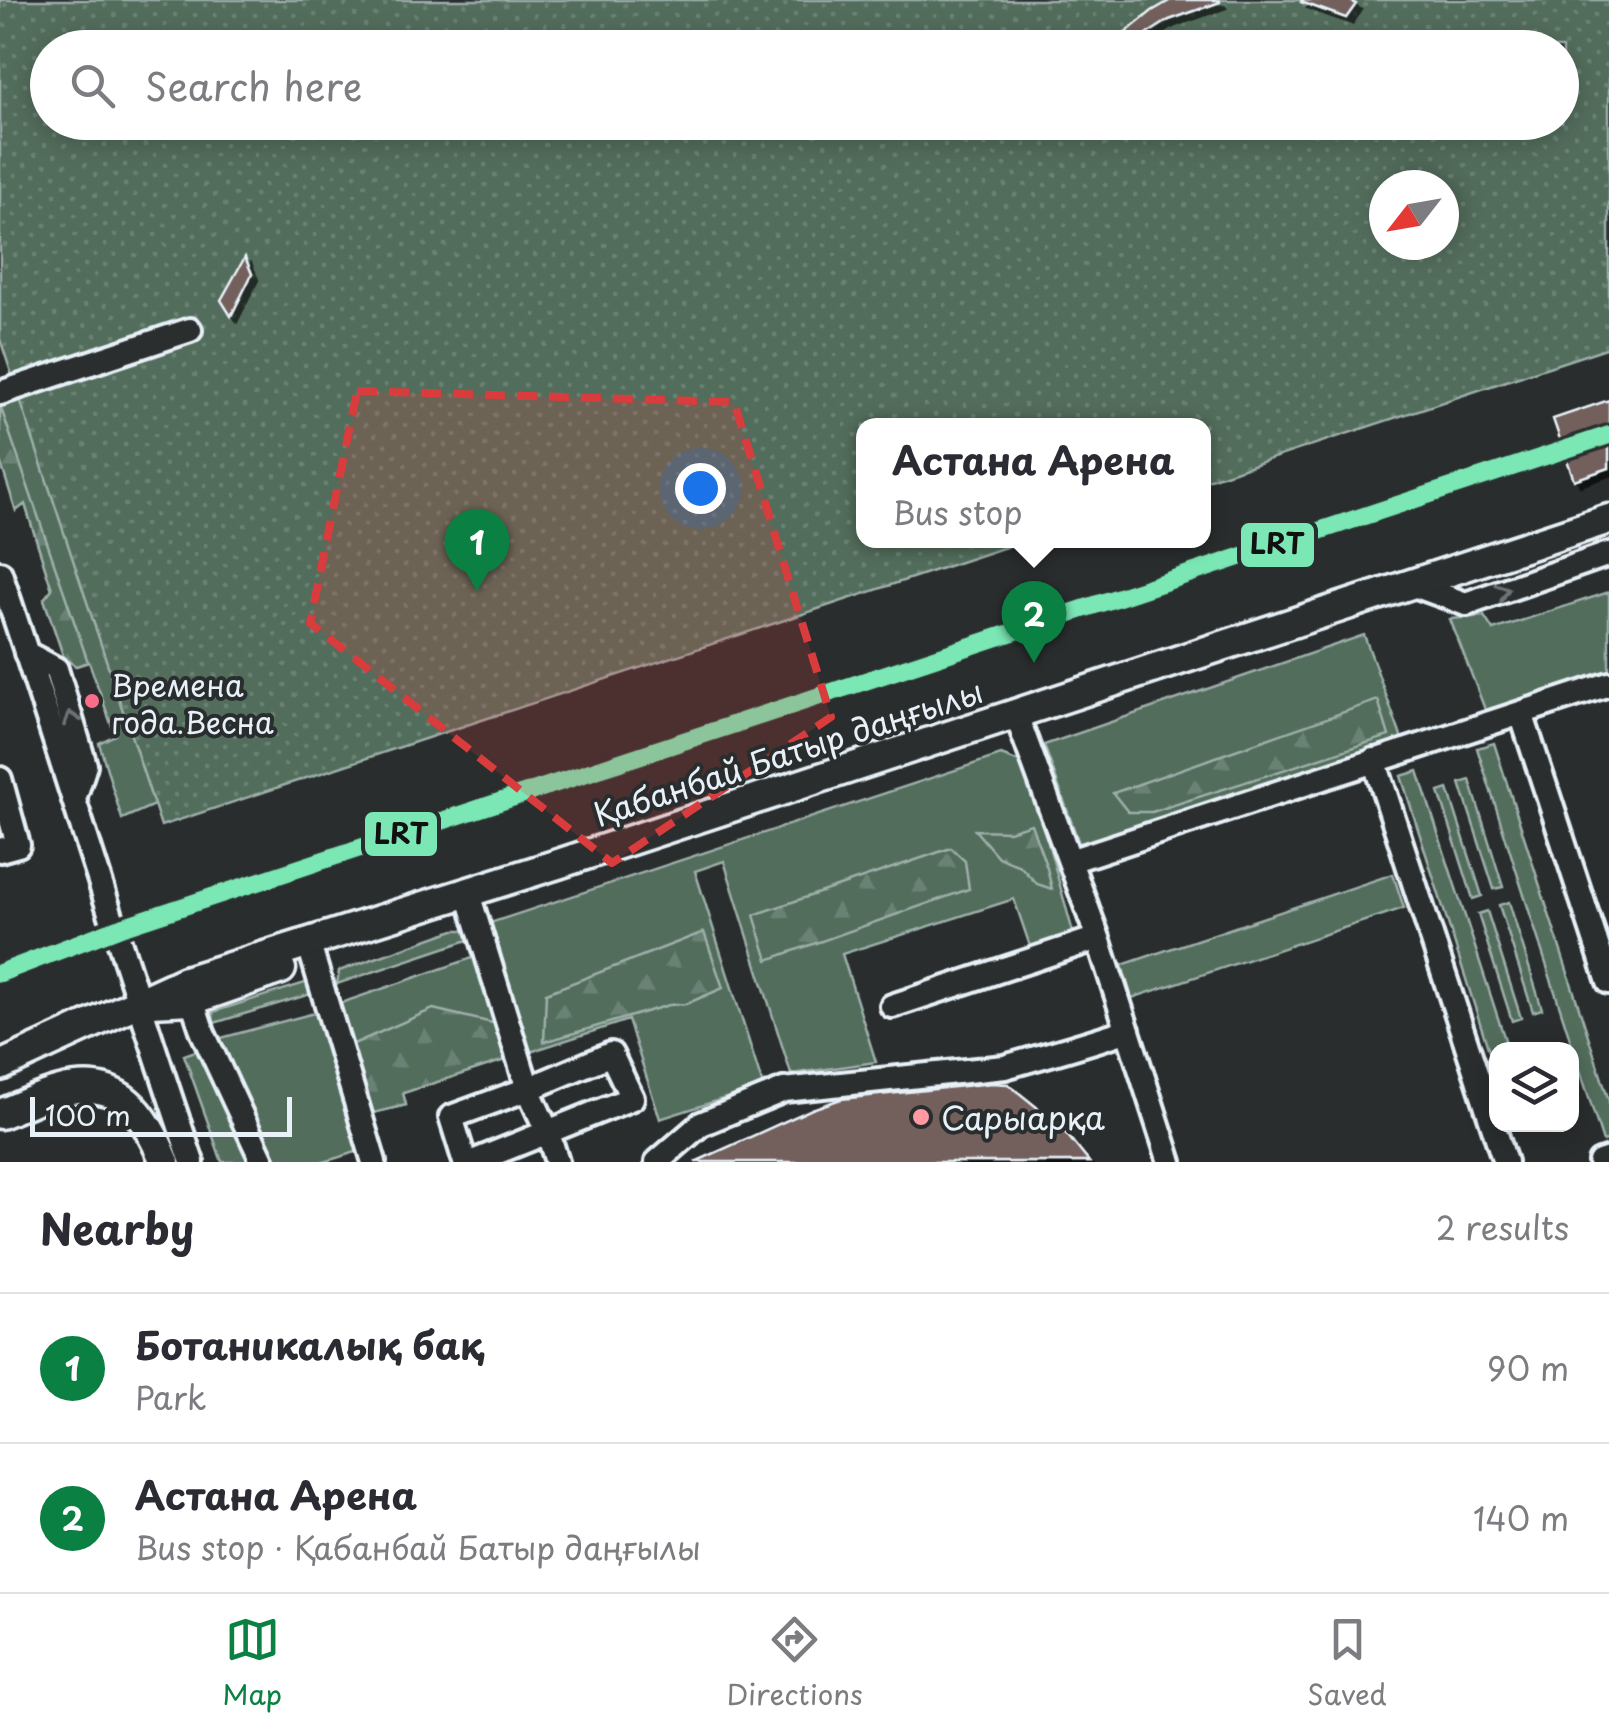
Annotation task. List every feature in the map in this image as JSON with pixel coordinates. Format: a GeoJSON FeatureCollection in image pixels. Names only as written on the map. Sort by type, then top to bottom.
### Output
{"type":"FeatureCollection","features":[{"type":"Feature","properties":{"kind":"main road","name":"Қабанбай Батыр даңғылы"},"geometry":{"type":"LineString","coordinates":[[0,1066],[185,980],[558,864],[1609,519]]}},
{"type":"Feature","properties":{"kind":"main road","name":"Қабанбай Батыр даңғылы"},"geometry":{"type":"LineString","coordinates":[[138,1003],[192,1000],[314,958],[558,864]]}},
{"type":"Feature","properties":{"kind":"main road"},"geometry":{"type":"LineString","coordinates":[[0,1114],[62,1090],[98,1089],[116,1094],[141,1114],[165,1162]]}},
{"type":"Feature","properties":{"kind":"street"},"geometry":{"type":"LineString","coordinates":[[0,394],[190,330]]}},
{"type":"Feature","properties":{"kind":"street"},"geometry":{"type":"LineString","coordinates":[[1411,584],[1466,604],[1609,554]]}},
{"type":"Feature","properties":{"kind":"street"},"geometry":{"type":"LineString","coordinates":[[0,561],[2,585],[192,1162]]}},
{"type":"Feature","properties":{"kind":"street"},"geometry":{"type":"LineString","coordinates":[[1070,861],[1609,684]]}},
{"type":"Feature","properties":{"kind":"street"},"geometry":{"type":"LineString","coordinates":[[1521,713],[1609,982]]}},
{"type":"Feature","properties":{"kind":"street"},"geometry":{"type":"LineString","coordinates":[[1016,714],[1098,938],[1170,1162]]}},
{"type":"Feature","properties":{"kind":"street"},"geometry":{"type":"LineString","coordinates":[[1374,760],[1505,1162]]}},
{"type":"Feature","properties":{"kind":"street"},"geometry":{"type":"LineString","coordinates":[[0,779],[18,845],[0,850]]}},
{"type":"Feature","properties":{"kind":"street"},"geometry":{"type":"LineString","coordinates":[[470,900],[528,1089],[558,1162]]}},
{"type":"Feature","properties":{"kind":"street"},"geometry":{"type":"LineString","coordinates":[[892,1006],[1098,938]]}},
{"type":"Feature","properties":{"kind":"street"},"geometry":{"type":"LineString","coordinates":[[314,958],[374,1162]]}},
{"type":"Feature","properties":{"kind":"street"},"geometry":{"type":"LineString","coordinates":[[192,1000],[203,1033],[263,1162]]}},
{"type":"Feature","properties":{"kind":"street"},"geometry":{"type":"LineString","coordinates":[[657,1162],[701,1124],[784,1090],[1005,1066],[1128,1030]]}},
{"type":"Feature","properties":{"kind":"street"},"geometry":{"type":"LineString","coordinates":[[466,1162],[451,1117],[611,1054],[632,1098],[473,1162]]}},
{"type":"Feature","properties":{"kind":"street"},"geometry":{"type":"LineString","coordinates":[[1600,1162],[1609,1159]]}},
{"type":"Feature","properties":{"kind":"highlighted area"},"geometry":{"type":"Polygon","coordinates":[[[357,391],[734,402],[831,717],[612,863],[310,623],[357,391]]]}},
{"type":"Feature","properties":{"kind":"green space"},"geometry":{"type":"Polygon","coordinates":[[[0,0],[1609,0],[1609,347],[1211,479],[1211,418],[856,418],[856,548],[1003,548],[161,826],[0,339],[0,0]]]}},
{"type":"Feature","properties":{"kind":"green space"},"geometry":{"type":"Polygon","coordinates":[[[25,395],[154,805],[122,819],[99,743],[115,735],[89,662],[76,666],[64,658],[44,599],[52,589],[25,504],[16,511],[0,460],[0,405],[25,395]]]}},
{"type":"Feature","properties":{"kind":"green space"},"geometry":{"type":"Polygon","coordinates":[[[0,405],[88,662],[76,666],[64,658],[44,599],[52,589],[25,504],[16,511],[0,460],[0,405]]]}},
{"type":"Feature","properties":{"kind":"green space"},"geometry":{"type":"Polygon","coordinates":[[[1609,592],[1609,672],[1486,712],[1450,619],[1484,616],[1493,630],[1609,592]]]}},
{"type":"Feature","properties":{"kind":"green space"},"geometry":{"type":"Polygon","coordinates":[[[1364,635],[1402,739],[1080,846],[1044,745],[1364,635]]]}},
{"type":"Feature","properties":{"kind":"green space"},"geometry":{"type":"Polygon","coordinates":[[[1378,700],[1389,736],[1152,812],[1128,812],[1113,793],[1378,700]]]}},
{"type":"Feature","properties":{"kind":"green space"},"geometry":{"type":"Polygon","coordinates":[[[1494,743],[1609,1101],[1609,1140],[1603,1142],[1579,1067],[1579,1042],[1571,1042],[1477,748],[1494,743]]]}},
{"type":"Feature","properties":{"kind":"green space"},"geometry":{"type":"Polygon","coordinates":[[[1001,755],[1022,763],[1074,936],[1031,949],[1014,899],[842,954],[876,1062],[791,1074],[724,861],[695,871],[763,1086],[660,1119],[628,1020],[527,1053],[490,923],[1001,755]]]}},
{"type":"Feature","properties":{"kind":"green space"},"geometry":{"type":"Polygon","coordinates":[[[1418,771],[1506,1042],[1489,1042],[1489,1051],[1401,776],[1418,771]]]}},
{"type":"Feature","properties":{"kind":"green space"},"geometry":{"type":"Polygon","coordinates":[[[1470,780],[1503,887],[1494,889],[1460,783],[1470,780]]]}},
{"type":"Feature","properties":{"kind":"green space"},"geometry":{"type":"Polygon","coordinates":[[[1448,789],[1482,896],[1473,899],[1439,792],[1448,789]]]}},
{"type":"Feature","properties":{"kind":"green space"},"geometry":{"type":"Polygon","coordinates":[[[1031,824],[1052,889],[1037,884],[1020,866],[998,857],[975,830],[1009,831],[1031,824]]]}},
{"type":"Feature","properties":{"kind":"green space"},"geometry":{"type":"Polygon","coordinates":[[[951,848],[965,861],[969,889],[768,960],[754,915],[951,848]]]}},
{"type":"Feature","properties":{"kind":"green space"},"geometry":{"type":"Polygon","coordinates":[[[1393,874],[1404,908],[1132,998],[1122,965],[1393,874]]]}},
{"type":"Feature","properties":{"kind":"green space"},"geometry":{"type":"Polygon","coordinates":[[[1509,902],[1542,1009],[1533,1012],[1499,905],[1509,902]]]}},
{"type":"Feature","properties":{"kind":"green space"},"geometry":{"type":"Polygon","coordinates":[[[1487,911],[1521,1018],[1512,1021],[1478,914],[1487,911]]]}},
{"type":"Feature","properties":{"kind":"green space"},"geometry":{"type":"Polygon","coordinates":[[[454,930],[466,930],[471,939],[337,984],[339,971],[454,930]]]}},
{"type":"Feature","properties":{"kind":"green space"},"geometry":{"type":"Polygon","coordinates":[[[704,932],[723,988],[686,1004],[669,1005],[544,1042],[546,993],[704,932]]]}},
{"type":"Feature","properties":{"kind":"green space"},"geometry":{"type":"Polygon","coordinates":[[[475,957],[508,1059],[403,1093],[406,1105],[373,1113],[338,1004],[475,957]]]}},
{"type":"Feature","properties":{"kind":"green space"},"geometry":{"type":"Polygon","coordinates":[[[308,982],[311,994],[214,1023],[213,1012],[308,982]]]}},
{"type":"Feature","properties":{"kind":"green space"},"geometry":{"type":"Polygon","coordinates":[[[433,1009],[497,1024],[508,1059],[403,1093],[406,1105],[373,1113],[351,1045],[433,1009]]]}},
{"type":"Feature","properties":{"kind":"green space"},"geometry":{"type":"Polygon","coordinates":[[[318,1012],[362,1150],[324,1162],[276,1162],[217,1039],[318,1012]]]}},
{"type":"Feature","properties":{"kind":"green space"},"geometry":{"type":"Polygon","coordinates":[[[204,1048],[251,1162],[222,1162],[184,1055],[204,1048]]]}},
{"type":"Feature","properties":{"kind":"building"},"geometry":{"type":"Polygon","coordinates":[[[1171,0],[1220,2],[1169,20],[1153,30],[1129,30],[1171,0]]]}},
{"type":"Feature","properties":{"kind":"building"},"geometry":{"type":"Polygon","coordinates":[[[1302,0],[1348,0],[1356,4],[1346,18],[1302,0]]]}},
{"type":"Feature","properties":{"kind":"building"},"geometry":{"type":"Polygon","coordinates":[[[245,257],[252,274],[231,316],[221,300],[245,257]]]}},
{"type":"Feature","properties":{"kind":"building"},"geometry":{"type":"Polygon","coordinates":[[[1609,400],[1609,468],[1574,480],[1553,419],[1609,400]]]}},
{"type":"Feature","properties":{"kind":"building","name":"Сарыарқа"},"geometry":{"type":"Polygon","coordinates":[[[1008,1084],[1059,1125],[1089,1162],[695,1162],[841,1099],[1008,1084]]]}},
{"type":"Feature","properties":{"kind":"transit line","name":"LRT"},"geometry":{"type":"LineString","coordinates":[[0,973],[118,928],[1609,435]]}},
{"type":"Feature","properties":{"kind":"place","name":"Ботаникалық бақ"},"geometry":{"type":"Point","coordinates":[477,591]}},
{"type":"Feature","properties":{"kind":"place","name":"Астана Арена"},"geometry":{"type":"Point","coordinates":[1034,663]}},
{"type":"Feature","properties":{"kind":"place","name":"Времена года.Весна"},"geometry":{"type":"Point","coordinates":[92,701]}},
{"type":"Feature","properties":{"kind":"place","name":"Сарыарқа"},"geometry":{"type":"Point","coordinates":[921,1117]}}]}
